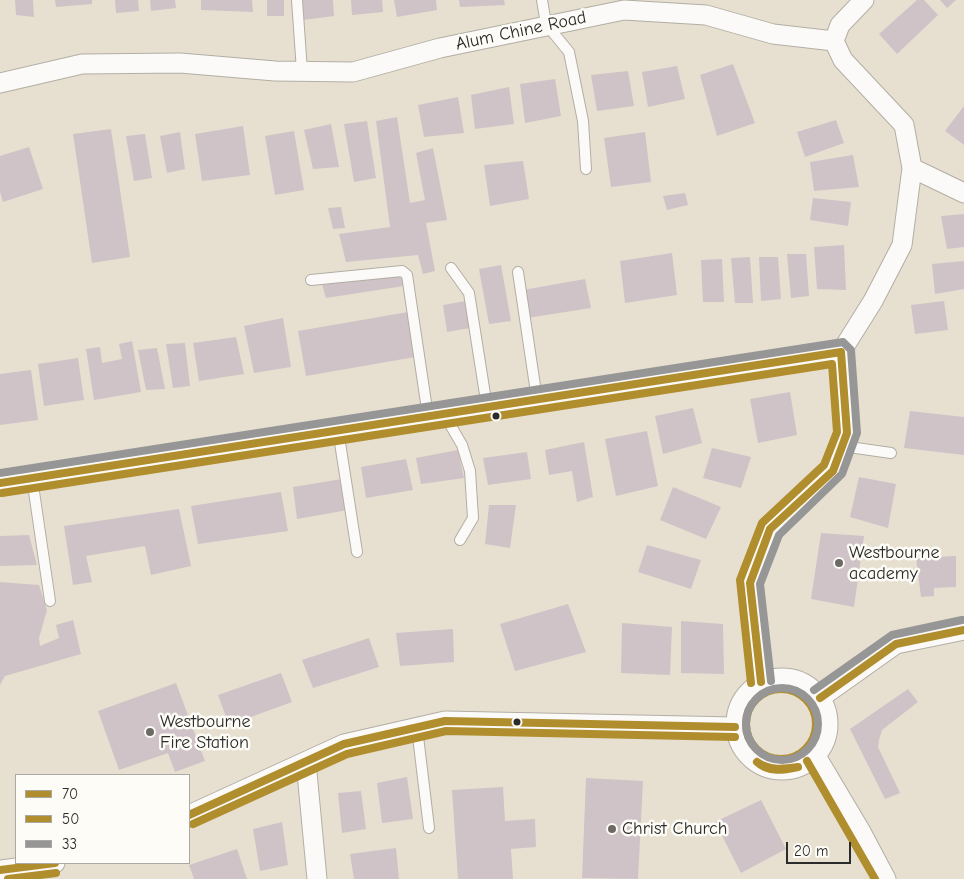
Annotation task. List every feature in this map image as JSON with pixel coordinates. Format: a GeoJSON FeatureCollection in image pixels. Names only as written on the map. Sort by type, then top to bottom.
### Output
{"type":"FeatureCollection","features":[{"type":"Feature","properties":{"kind":"street"},"geometry":{"type":"LineString","coordinates":[[761,682],[750,583],[770,529],[833,471],[847,433],[841,352],[873,301],[902,245],[912,168],[904,125],[843,60],[834,41],[840,25],[864,0]]}},
{"type":"Feature","properties":{"kind":"street","name":"Alum Chine Road"},"geometry":{"type":"LineString","coordinates":[[0,83],[82,64],[180,63],[302,71],[353,72],[440,48],[546,24],[624,10],[706,15],[773,34],[834,41]]}},
{"type":"Feature","properties":{"kind":"street"},"geometry":{"type":"LineString","coordinates":[[912,168],[964,193]]}},
{"type":"Feature","properties":{"kind":"street"},"geometry":{"type":"LineString","coordinates":[[0,483],[841,352]]}},
{"type":"Feature","properties":{"kind":"street"},"geometry":{"type":"LineString","coordinates":[[820,698],[896,644],[964,630]]}},
{"type":"Feature","properties":{"kind":"street"},"geometry":{"type":"LineString","coordinates":[[774,678],[794,679],[811,688],[820,698],[827,712],[828,728],[825,743],[816,756],[804,766],[789,770],[774,770],[759,765],[747,755],[739,742],[735,727],[736,714],[741,701],[750,690],[761,682],[774,678]]}},
{"type":"Feature","properties":{"kind":"street"},"geometry":{"type":"LineString","coordinates":[[190,815],[344,744],[445,721],[735,727]]}},
{"type":"Feature","properties":{"kind":"street"},"geometry":{"type":"LineString","coordinates":[[816,756],[886,879]]}},
{"type":"Feature","properties":{"kind":"street"},"geometry":{"type":"LineString","coordinates":[[306,762],[317,879]]}},
{"type":"Feature","properties":{"kind":"street"},"geometry":{"type":"LineString","coordinates":[[0,870],[51,869]]}},
{"type":"Feature","properties":{"kind":"lane"},"geometry":{"type":"LineString","coordinates":[[296,0],[302,71]]}},
{"type":"Feature","properties":{"kind":"lane"},"geometry":{"type":"LineString","coordinates":[[542,0],[546,24],[569,52],[583,121],[586,169]]}},
{"type":"Feature","properties":{"kind":"lane"},"geometry":{"type":"LineString","coordinates":[[451,268],[469,293],[487,407]]}},
{"type":"Feature","properties":{"kind":"lane"},"geometry":{"type":"LineString","coordinates":[[311,280],[402,271],[407,275],[436,415],[462,445],[470,471],[473,518],[460,540]]}},
{"type":"Feature","properties":{"kind":"lane"},"geometry":{"type":"LineString","coordinates":[[518,272],[537,399]]}},
{"type":"Feature","properties":{"kind":"lane"},"geometry":{"type":"LineString","coordinates":[[338,430],[357,552]]}},
{"type":"Feature","properties":{"kind":"lane"},"geometry":{"type":"LineString","coordinates":[[842,446],[890,453]]}},
{"type":"Feature","properties":{"kind":"lane"},"geometry":{"type":"LineString","coordinates":[[32,478],[50,601]]}},
{"type":"Feature","properties":{"kind":"lane"},"geometry":{"type":"LineString","coordinates":[[417,728],[429,828]]}},
{"type":"Feature","properties":{"kind":"building"},"geometry":{"type":"Polygon","coordinates":[[[15,0],[33,0],[34,17],[16,15],[15,0]]]}},
{"type":"Feature","properties":{"kind":"building"},"geometry":{"type":"Polygon","coordinates":[[[55,0],[92,0],[92,4],[56,7],[55,0]]]}},
{"type":"Feature","properties":{"kind":"building"},"geometry":{"type":"Polygon","coordinates":[[[115,0],[138,0],[139,11],[116,13],[115,0]]]}},
{"type":"Feature","properties":{"kind":"building"},"geometry":{"type":"Polygon","coordinates":[[[150,0],[175,0],[176,8],[151,11],[150,0]]]}},
{"type":"Feature","properties":{"kind":"building"},"geometry":{"type":"Polygon","coordinates":[[[201,0],[252,0],[253,12],[201,10],[201,0]]]}},
{"type":"Feature","properties":{"kind":"building"},"geometry":{"type":"Polygon","coordinates":[[[267,0],[284,0],[284,16],[267,16],[267,0]]]}},
{"type":"Feature","properties":{"kind":"building"},"geometry":{"type":"Polygon","coordinates":[[[302,0],[333,0],[334,16],[303,20],[302,0]]]}},
{"type":"Feature","properties":{"kind":"building"},"geometry":{"type":"Polygon","coordinates":[[[351,0],[382,0],[383,12],[352,15],[351,0]]]}},
{"type":"Feature","properties":{"kind":"building"},"geometry":{"type":"Polygon","coordinates":[[[394,0],[436,0],[437,10],[397,17],[394,0]]]}},
{"type":"Feature","properties":{"kind":"building"},"geometry":{"type":"Polygon","coordinates":[[[459,0],[504,0],[505,5],[460,7],[459,0]]]}},
{"type":"Feature","properties":{"kind":"building"},"geometry":{"type":"Polygon","coordinates":[[[917,0],[924,0],[938,15],[897,54],[879,34],[917,0]]]}},
{"type":"Feature","properties":{"kind":"building"},"geometry":{"type":"Polygon","coordinates":[[[940,0],[956,0],[947,8],[940,0]]]}},
{"type":"Feature","properties":{"kind":"building"},"geometry":{"type":"Polygon","coordinates":[[[733,64],[755,123],[717,136],[700,75],[733,64]]]}},
{"type":"Feature","properties":{"kind":"building"},"geometry":{"type":"Polygon","coordinates":[[[677,66],[685,99],[648,107],[642,72],[677,66]]]}},
{"type":"Feature","properties":{"kind":"building"},"geometry":{"type":"Polygon","coordinates":[[[628,71],[634,106],[597,111],[591,75],[628,71]]]}},
{"type":"Feature","properties":{"kind":"building"},"geometry":{"type":"Polygon","coordinates":[[[555,79],[561,116],[525,123],[520,84],[555,79]]]}},
{"type":"Feature","properties":{"kind":"building"},"geometry":{"type":"Polygon","coordinates":[[[509,87],[514,124],[475,129],[471,95],[509,87]]]}},
{"type":"Feature","properties":{"kind":"building"},"geometry":{"type":"Polygon","coordinates":[[[458,97],[464,133],[424,137],[418,105],[458,97]]]}},
{"type":"Feature","properties":{"kind":"building"},"geometry":{"type":"Polygon","coordinates":[[[964,106],[964,145],[945,131],[964,106]]]}},
{"type":"Feature","properties":{"kind":"building"},"geometry":{"type":"Polygon","coordinates":[[[397,117],[410,203],[425,200],[416,153],[433,148],[447,220],[426,223],[435,271],[423,274],[418,255],[346,262],[339,234],[390,227],[376,121],[397,117]]]}},
{"type":"Feature","properties":{"kind":"building"},"geometry":{"type":"Polygon","coordinates":[[[836,120],[844,143],[805,157],[797,132],[836,120]]]}},
{"type":"Feature","properties":{"kind":"building"},"geometry":{"type":"Polygon","coordinates":[[[367,121],[376,178],[354,182],[344,124],[367,121]]]}},
{"type":"Feature","properties":{"kind":"building"},"geometry":{"type":"Polygon","coordinates":[[[331,124],[339,167],[313,169],[304,130],[331,124]]]}},
{"type":"Feature","properties":{"kind":"building"},"geometry":{"type":"Polygon","coordinates":[[[243,126],[250,175],[202,181],[195,134],[243,126]]]}},
{"type":"Feature","properties":{"kind":"building"},"geometry":{"type":"Polygon","coordinates":[[[111,129],[130,257],[92,263],[73,134],[111,129]]]}},
{"type":"Feature","properties":{"kind":"building"},"geometry":{"type":"Polygon","coordinates":[[[294,131],[304,190],[275,195],[265,136],[294,131]]]}},
{"type":"Feature","properties":{"kind":"building"},"geometry":{"type":"Polygon","coordinates":[[[180,132],[185,169],[167,173],[160,136],[180,132]]]}},
{"type":"Feature","properties":{"kind":"building"},"geometry":{"type":"Polygon","coordinates":[[[645,132],[651,182],[611,187],[604,138],[645,132]]]}},
{"type":"Feature","properties":{"kind":"building"},"geometry":{"type":"Polygon","coordinates":[[[145,134],[152,178],[134,181],[126,136],[145,134]]]}},
{"type":"Feature","properties":{"kind":"building"},"geometry":{"type":"Polygon","coordinates":[[[29,147],[43,189],[3,202],[0,192],[0,156],[29,147]]]}},
{"type":"Feature","properties":{"kind":"building"},"geometry":{"type":"Polygon","coordinates":[[[853,155],[859,187],[814,191],[810,162],[853,155]]]}},
{"type":"Feature","properties":{"kind":"building"},"geometry":{"type":"Polygon","coordinates":[[[523,161],[529,199],[490,206],[484,165],[523,161]]]}},
{"type":"Feature","properties":{"kind":"building"},"geometry":{"type":"Polygon","coordinates":[[[685,193],[688,205],[667,210],[663,196],[685,193]]]}},
{"type":"Feature","properties":{"kind":"building"},"geometry":{"type":"Polygon","coordinates":[[[813,198],[851,202],[848,226],[810,220],[813,198]]]}},
{"type":"Feature","properties":{"kind":"building"},"geometry":{"type":"Polygon","coordinates":[[[341,207],[345,228],[333,229],[328,208],[341,207]]]}},
{"type":"Feature","properties":{"kind":"building"},"geometry":{"type":"Polygon","coordinates":[[[964,214],[964,247],[947,249],[941,216],[964,214]]]}},
{"type":"Feature","properties":{"kind":"building"},"geometry":{"type":"Polygon","coordinates":[[[844,245],[846,290],[817,289],[814,247],[844,245]]]}},
{"type":"Feature","properties":{"kind":"building"},"geometry":{"type":"Polygon","coordinates":[[[672,253],[677,295],[625,303],[620,261],[672,253]]]}},
{"type":"Feature","properties":{"kind":"building"},"geometry":{"type":"Polygon","coordinates":[[[787,254],[806,254],[809,296],[791,298],[787,254]]]}},
{"type":"Feature","properties":{"kind":"building"},"geometry":{"type":"Polygon","coordinates":[[[750,257],[753,303],[735,303],[731,258],[750,257]]]}},
{"type":"Feature","properties":{"kind":"building"},"geometry":{"type":"Polygon","coordinates":[[[759,257],[778,257],[781,299],[761,301],[759,257]]]}},
{"type":"Feature","properties":{"kind":"building"},"geometry":{"type":"Polygon","coordinates":[[[722,259],[724,302],[703,302],[701,260],[722,259]]]}},
{"type":"Feature","properties":{"kind":"building"},"geometry":{"type":"Polygon","coordinates":[[[964,261],[964,289],[935,294],[932,264],[964,261]]]}},
{"type":"Feature","properties":{"kind":"building"},"geometry":{"type":"Polygon","coordinates":[[[501,265],[511,321],[489,324],[479,269],[501,265]]]}},
{"type":"Feature","properties":{"kind":"building"},"geometry":{"type":"Polygon","coordinates":[[[402,274],[404,286],[326,298],[322,284],[402,274]]]}},
{"type":"Feature","properties":{"kind":"building"},"geometry":{"type":"Polygon","coordinates":[[[585,279],[591,308],[527,318],[523,290],[585,279]]]}},
{"type":"Feature","properties":{"kind":"building"},"geometry":{"type":"Polygon","coordinates":[[[466,301],[470,328],[447,332],[443,305],[466,301]]]}},
{"type":"Feature","properties":{"kind":"building"},"geometry":{"type":"Polygon","coordinates":[[[944,301],[948,330],[915,334],[911,305],[944,301]]]}},
{"type":"Feature","properties":{"kind":"building"},"geometry":{"type":"Polygon","coordinates":[[[408,312],[415,357],[306,376],[298,331],[408,312]]]}},
{"type":"Feature","properties":{"kind":"building"},"geometry":{"type":"Polygon","coordinates":[[[283,318],[291,367],[254,373],[244,326],[283,318]]]}},
{"type":"Feature","properties":{"kind":"building"},"geometry":{"type":"Polygon","coordinates":[[[236,337],[244,374],[199,381],[193,343],[236,337]]]}},
{"type":"Feature","properties":{"kind":"building"},"geometry":{"type":"Polygon","coordinates":[[[132,341],[141,392],[94,400],[86,349],[100,347],[102,363],[122,359],[119,344],[132,341]]]}},
{"type":"Feature","properties":{"kind":"building"},"geometry":{"type":"Polygon","coordinates":[[[185,343],[190,386],[173,388],[166,344],[185,343]]]}},
{"type":"Feature","properties":{"kind":"building"},"geometry":{"type":"Polygon","coordinates":[[[157,348],[165,389],[146,390],[138,350],[157,348]]]}},
{"type":"Feature","properties":{"kind":"building"},"geometry":{"type":"Polygon","coordinates":[[[78,358],[84,400],[44,406],[38,364],[78,358]]]}},
{"type":"Feature","properties":{"kind":"building"},"geometry":{"type":"Polygon","coordinates":[[[31,370],[38,420],[0,425],[0,374],[31,370]]]}},
{"type":"Feature","properties":{"kind":"building"},"geometry":{"type":"Polygon","coordinates":[[[790,392],[797,435],[758,443],[750,399],[790,392]]]}},
{"type":"Feature","properties":{"kind":"building"},"geometry":{"type":"Polygon","coordinates":[[[693,408],[702,443],[663,454],[655,416],[693,408]]]}},
{"type":"Feature","properties":{"kind":"building"},"geometry":{"type":"Polygon","coordinates":[[[910,411],[964,417],[964,455],[904,448],[910,411]]]}},
{"type":"Feature","properties":{"kind":"building"},"geometry":{"type":"Polygon","coordinates":[[[647,431],[658,486],[616,496],[605,439],[647,431]]]}},
{"type":"Feature","properties":{"kind":"building"},"geometry":{"type":"Polygon","coordinates":[[[584,442],[593,497],[577,502],[572,471],[549,475],[545,450],[584,442]]]}},
{"type":"Feature","properties":{"kind":"building"},"geometry":{"type":"Polygon","coordinates":[[[712,448],[751,457],[741,488],[703,478],[712,448]]]}},
{"type":"Feature","properties":{"kind":"building"},"geometry":{"type":"Polygon","coordinates":[[[458,450],[464,478],[421,484],[416,458],[458,450]]]}},
{"type":"Feature","properties":{"kind":"building"},"geometry":{"type":"Polygon","coordinates":[[[527,452],[531,479],[488,485],[483,458],[527,452]]]}},
{"type":"Feature","properties":{"kind":"building"},"geometry":{"type":"Polygon","coordinates":[[[406,459],[413,490],[366,498],[361,467],[406,459]]]}},
{"type":"Feature","properties":{"kind":"building"},"geometry":{"type":"Polygon","coordinates":[[[859,477],[896,484],[888,528],[850,517],[859,477]]]}},
{"type":"Feature","properties":{"kind":"building"},"geometry":{"type":"Polygon","coordinates":[[[342,479],[348,510],[297,519],[293,487],[342,479]]]}},
{"type":"Feature","properties":{"kind":"building"},"geometry":{"type":"Polygon","coordinates":[[[673,487],[721,507],[706,539],[660,520],[673,487]]]}},
{"type":"Feature","properties":{"kind":"building"},"geometry":{"type":"Polygon","coordinates":[[[281,492],[288,531],[198,544],[191,506],[281,492]]]}},
{"type":"Feature","properties":{"kind":"building"},"geometry":{"type":"Polygon","coordinates":[[[489,505],[516,505],[510,548],[485,544],[489,505]]]}},
{"type":"Feature","properties":{"kind":"building"},"geometry":{"type":"Polygon","coordinates":[[[179,509],[191,566],[151,575],[145,546],[86,556],[92,582],[73,585],[64,526],[179,509]]]}},
{"type":"Feature","properties":{"kind":"building"},"geometry":{"type":"Polygon","coordinates":[[[821,533],[864,536],[854,607],[811,599],[821,533]]]}},
{"type":"Feature","properties":{"kind":"building"},"geometry":{"type":"Polygon","coordinates":[[[29,535],[37,565],[0,566],[0,536],[29,535]]]}},
{"type":"Feature","properties":{"kind":"building"},"geometry":{"type":"Polygon","coordinates":[[[647,545],[701,560],[691,589],[638,572],[647,545]]]}},
{"type":"Feature","properties":{"kind":"building"},"geometry":{"type":"Polygon","coordinates":[[[956,556],[956,587],[934,588],[934,596],[921,597],[916,558],[956,556]]]}},
{"type":"Feature","properties":{"kind":"building"},"geometry":{"type":"Polygon","coordinates":[[[0,582],[39,585],[47,610],[39,638],[40,646],[59,638],[56,625],[73,620],[81,654],[5,676],[0,685],[0,582]]]}},
{"type":"Feature","properties":{"kind":"building"},"geometry":{"type":"Polygon","coordinates":[[[568,604],[586,652],[515,671],[500,624],[568,604]]]}},
{"type":"Feature","properties":{"kind":"building"},"geometry":{"type":"Polygon","coordinates":[[[681,621],[723,624],[724,674],[681,673],[681,621]]]}},
{"type":"Feature","properties":{"kind":"building"},"geometry":{"type":"Polygon","coordinates":[[[622,623],[672,627],[670,675],[621,673],[622,623]]]}},
{"type":"Feature","properties":{"kind":"building"},"geometry":{"type":"Polygon","coordinates":[[[453,629],[454,662],[400,666],[396,633],[453,629]]]}},
{"type":"Feature","properties":{"kind":"building"},"geometry":{"type":"Polygon","coordinates":[[[369,638],[379,667],[313,688],[302,660],[369,638]]]}},
{"type":"Feature","properties":{"kind":"building"},"geometry":{"type":"Polygon","coordinates":[[[281,673],[292,702],[229,725],[218,695],[281,673]]]}},
{"type":"Feature","properties":{"kind":"building","name":"Westbourne Fire Station"},"geometry":{"type":"Polygon","coordinates":[[[176,683],[205,761],[175,772],[168,753],[119,770],[98,711],[176,683]]]}},
{"type":"Feature","properties":{"kind":"building"},"geometry":{"type":"Polygon","coordinates":[[[908,689],[918,702],[882,730],[879,740],[878,747],[900,793],[885,799],[850,729],[908,689]]]}},
{"type":"Feature","properties":{"kind":"building"},"geometry":{"type":"Polygon","coordinates":[[[407,777],[413,819],[382,823],[377,783],[407,777]]]}},
{"type":"Feature","properties":{"kind":"building","name":"Christ Church"},"geometry":{"type":"Polygon","coordinates":[[[586,778],[643,781],[638,879],[582,878],[586,778]]]}},
{"type":"Feature","properties":{"kind":"building"},"geometry":{"type":"Polygon","coordinates":[[[503,787],[505,821],[535,819],[536,847],[511,849],[513,879],[458,879],[452,790],[503,787]]]}},
{"type":"Feature","properties":{"kind":"building"},"geometry":{"type":"Polygon","coordinates":[[[361,791],[366,829],[342,833],[338,793],[361,791]]]}},
{"type":"Feature","properties":{"kind":"building"},"geometry":{"type":"Polygon","coordinates":[[[761,800],[786,849],[741,873],[715,822],[761,800]]]}},
{"type":"Feature","properties":{"kind":"building"},"geometry":{"type":"Polygon","coordinates":[[[282,822],[288,865],[260,871],[253,829],[282,822]]]}},
{"type":"Feature","properties":{"kind":"building"},"geometry":{"type":"Polygon","coordinates":[[[396,848],[399,879],[354,879],[350,854],[396,848]]]}},
{"type":"Feature","properties":{"kind":"building"},"geometry":{"type":"Polygon","coordinates":[[[237,849],[247,879],[194,879],[189,865],[237,849]]]}},
{"type":"Feature","properties":{"kind":"transit line","name":"33"},"geometry":{"type":"LineString","coordinates":[[0,473],[843,342],[851,350],[857,433],[842,474],[779,535],[760,584],[771,681]]}},
{"type":"Feature","properties":{"kind":"transit line","name":"70"},"geometry":{"type":"LineString","coordinates":[[0,483],[841,352]]}},
{"type":"Feature","properties":{"kind":"transit line","name":"70"},"geometry":{"type":"LineString","coordinates":[[761,682],[750,583],[770,529],[833,471],[847,433],[841,352]]}},
{"type":"Feature","properties":{"kind":"transit line","name":"50"},"geometry":{"type":"LineString","coordinates":[[2,493],[832,364],[837,432],[824,465],[762,523],[740,580],[751,683]]}},
{"type":"Feature","properties":{"kind":"transit line","name":"33"},"geometry":{"type":"LineString","coordinates":[[814,690],[892,635],[962,620]]}},
{"type":"Feature","properties":{"kind":"transit line","name":"70"},"geometry":{"type":"LineString","coordinates":[[820,698],[896,644],[964,630]]}},
{"type":"Feature","properties":{"kind":"transit line","name":"33"},"geometry":{"type":"LineString","coordinates":[[789,688],[808,698],[816,710],[818,724],[816,738],[808,750],[796,758],[775,760],[756,750],[748,738],[746,717],[756,698],[768,690],[789,688]]}},
{"type":"Feature","properties":{"kind":"transit line","name":"50"},"geometry":{"type":"LineString","coordinates":[[788,689],[801,695],[810,704],[814,710],[816,724],[814,738],[806,749],[795,757],[774,759],[767,757],[756,749],[748,738],[746,717],[748,710],[756,699],[767,691],[788,689]]}},
{"type":"Feature","properties":{"kind":"transit line","name":"70"},"geometry":{"type":"LineString","coordinates":[[190,815],[344,744],[445,721],[735,727]]}},
{"type":"Feature","properties":{"kind":"transit line","name":"50"},"geometry":{"type":"LineString","coordinates":[[193,824],[347,754],[446,731],[735,737]]}},
{"type":"Feature","properties":{"kind":"transit line","name":"50"},"geometry":{"type":"LineString","coordinates":[[807,761],[875,879]]}},
{"type":"Feature","properties":{"kind":"transit line","name":"70"},"geometry":{"type":"LineString","coordinates":[[757,762],[772,768],[798,767]]}},
{"type":"Feature","properties":{"kind":"transit line","name":"70"},"geometry":{"type":"LineString","coordinates":[[757,762],[771,769],[782,770],[798,767]]}},
{"type":"Feature","properties":{"kind":"transit line","name":"70"},"geometry":{"type":"LineString","coordinates":[[0,870],[47,864]]}},
{"type":"Feature","properties":{"kind":"transit line","name":"50"},"geometry":{"type":"LineString","coordinates":[[8,879],[56,873]]}},
{"type":"Feature","properties":{"kind":"place","name":"Westbourne academy"},"geometry":{"type":"Point","coordinates":[839,563]}},
{"type":"Feature","properties":{"kind":"place","name":"Westbourne Fire Station"},"geometry":{"type":"Point","coordinates":[150,732]}},
{"type":"Feature","properties":{"kind":"place","name":"Christ Church"},"geometry":{"type":"Point","coordinates":[612,829]}}]}
